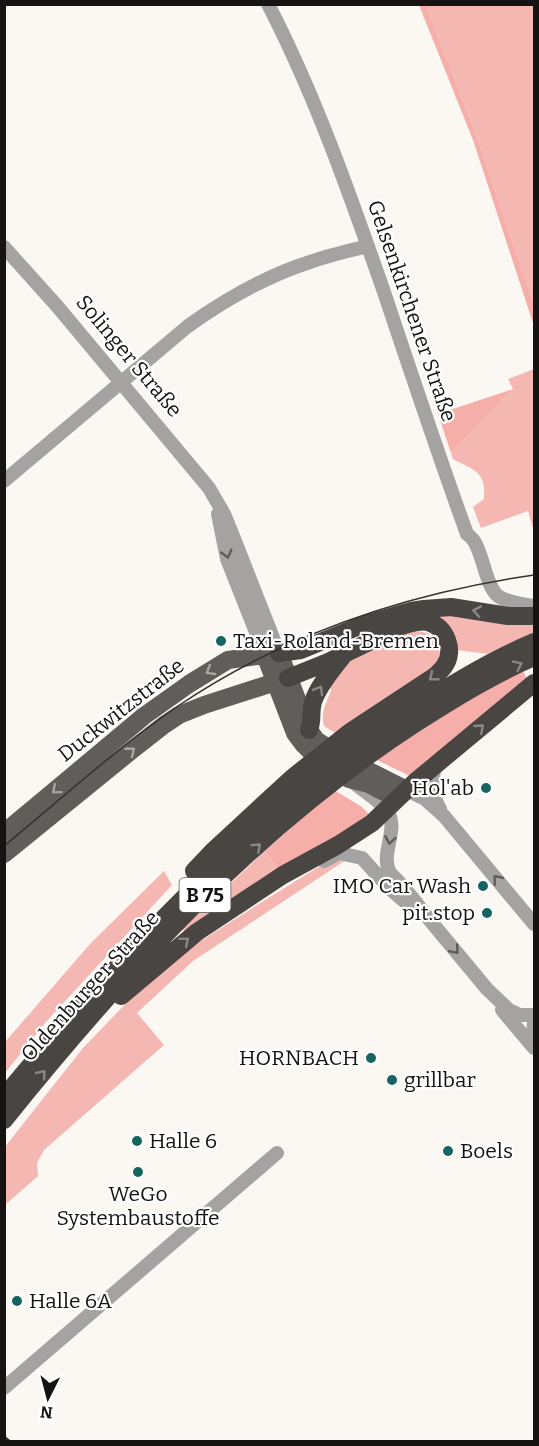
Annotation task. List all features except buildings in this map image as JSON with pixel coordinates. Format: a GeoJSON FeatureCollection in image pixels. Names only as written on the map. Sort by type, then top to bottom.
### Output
{"type":"FeatureCollection","features":[{"type":"Feature","properties":{"kind":"highway"},"geometry":{"type":"LineString","coordinates":[[272,654],[301,650],[362,625],[424,609],[464,608],[508,616],[534,616]]}},
{"type":"Feature","properties":{"kind":"highway"},"geometry":{"type":"LineString","coordinates":[[281,680],[343,655],[404,625],[416,622],[435,625],[442,630],[447,639],[449,649],[447,664],[364,741],[307,784]]}},
{"type":"Feature","properties":{"kind":"highway","name":"Oldenburger Straße"},"geometry":{"type":"LineString","coordinates":[[4,1097],[61,1029],[158,922],[176,891],[214,850],[364,741],[447,686],[534,642]]}},
{"type":"Feature","properties":{"kind":"highway"},"geometry":{"type":"LineString","coordinates":[[309,730],[312,724],[311,712],[314,699],[343,655]]}},
{"type":"Feature","properties":{"kind":"highway","name":"Oldenburger Straße"},"geometry":{"type":"LineString","coordinates":[[364,741],[534,657]]}},
{"type":"Feature","properties":{"kind":"highway"},"geometry":{"type":"LineString","coordinates":[[98,1008],[124,995],[197,932],[284,875],[372,823],[435,766],[534,683]]}},
{"type":"Feature","properties":{"kind":"highway","name":"Oldenburger Straße"},"geometry":{"type":"LineString","coordinates":[[4,1120],[133,968],[192,907],[268,836],[307,784]]}},
{"type":"Feature","properties":{"kind":"main road","name":"Solinger Straße"},"geometry":{"type":"LineString","coordinates":[[272,654],[281,680]]}},
{"type":"Feature","properties":{"kind":"main road","name":"Duckwitzstraße"},"geometry":{"type":"LineString","coordinates":[[4,833],[128,729],[170,697],[228,660],[272,654]]}},
{"type":"Feature","properties":{"kind":"main road","name":"Duckwitzstraße"},"geometry":{"type":"LineString","coordinates":[[4,854],[179,715],[281,680]]}},
{"type":"Feature","properties":{"kind":"main road"},"geometry":{"type":"LineString","coordinates":[[281,680],[316,740],[397,799]]}},
{"type":"Feature","properties":{"kind":"main road"},"geometry":{"type":"LineString","coordinates":[[281,680],[295,733],[304,745],[315,756],[349,779],[369,784],[397,799]]}},
{"type":"Feature","properties":{"kind":"street","name":"Gelsenkirchener Straße"},"geometry":{"type":"LineString","coordinates":[[268,4],[323,124],[368,246],[467,534],[474,541],[496,594],[515,602],[534,606]]}},
{"type":"Feature","properties":{"kind":"street"},"geometry":{"type":"LineString","coordinates":[[4,481],[120,382],[211,309],[249,288],[308,262],[368,246]]}},
{"type":"Feature","properties":{"kind":"street","name":"Solinger Straße"},"geometry":{"type":"LineString","coordinates":[[4,247],[204,480],[224,514],[272,631],[272,654]]}},
{"type":"Feature","properties":{"kind":"street"},"geometry":{"type":"LineString","coordinates":[[435,766],[432,789],[434,798],[444,816]]}},
{"type":"Feature","properties":{"kind":"street"},"geometry":{"type":"LineString","coordinates":[[534,924],[444,816],[425,799],[397,799],[390,819],[392,828],[387,856],[390,872],[534,1048]]}},
{"type":"Feature","properties":{"kind":"street"},"geometry":{"type":"LineString","coordinates":[[284,875],[302,873],[339,853],[362,858],[390,889],[411,907],[423,912]]}},
{"type":"Feature","properties":{"kind":"street"},"geometry":{"type":"LineString","coordinates":[[487,989],[510,1010],[520,1015],[534,1015]]}},
{"type":"Feature","properties":{"kind":"street"},"geometry":{"type":"LineString","coordinates":[[534,1022],[534,1040]]}},
{"type":"Feature","properties":{"kind":"street"},"geometry":{"type":"LineString","coordinates":[[4,1388],[277,1153]]}},
{"type":"Feature","properties":{"kind":"shaded area"},"geometry":{"type":"Polygon","coordinates":[[[419,5],[426,5],[477,137],[534,304],[534,326],[473,140],[419,5]]]}},
{"type":"Feature","properties":{"kind":"shaded area"},"geometry":{"type":"Polygon","coordinates":[[[426,5],[534,5],[534,304],[477,137],[426,5]]]}},
{"type":"Feature","properties":{"kind":"shaded area"},"geometry":{"type":"Polygon","coordinates":[[[534,369],[534,532],[528,511],[481,528],[473,507],[484,499],[481,477],[453,459],[451,453],[513,389],[508,379],[534,369]]]}},
{"type":"Feature","properties":{"kind":"shaded area"},"geometry":{"type":"Polygon","coordinates":[[[513,389],[451,453],[438,414],[513,389]]]}},
{"type":"Feature","properties":{"kind":"shaded area"},"geometry":{"type":"Polygon","coordinates":[[[440,613],[534,623],[534,634],[488,654],[456,650],[446,625],[355,641],[440,613]]]}},
{"type":"Feature","properties":{"kind":"shaded area"},"geometry":{"type":"Polygon","coordinates":[[[413,631],[428,634],[436,641],[440,655],[434,666],[335,733],[324,726],[323,711],[331,690],[329,685],[344,664],[413,631]]]}},
{"type":"Feature","properties":{"kind":"shaded area"},"geometry":{"type":"Polygon","coordinates":[[[523,671],[527,679],[412,777],[375,759],[484,691],[523,671]]]}},
{"type":"Feature","properties":{"kind":"shaded area"},"geometry":{"type":"Polygon","coordinates":[[[334,790],[362,807],[372,817],[280,872],[265,851],[334,790]]]}},
{"type":"Feature","properties":{"kind":"shaded area"},"geometry":{"type":"Polygon","coordinates":[[[265,851],[280,872],[186,932],[182,929],[265,851]]]}},
{"type":"Feature","properties":{"kind":"shaded area"},"geometry":{"type":"Polygon","coordinates":[[[346,860],[193,961],[137,1013],[164,1045],[44,1150],[37,1163],[38,1176],[5,1205],[4,1148],[83,1048],[137,992],[185,951],[265,900],[320,866],[333,861],[346,860]]]}},
{"type":"Feature","properties":{"kind":"shaded area"},"geometry":{"type":"Polygon","coordinates":[[[164,871],[172,885],[45,1023],[5,1073],[5,1042],[90,944],[164,871]]]}},
{"type":"Feature","properties":{"kind":"tram line"},"geometry":{"type":"LineString","coordinates":[[4,846],[155,722],[219,680],[261,658],[349,620],[394,605],[440,593],[534,575]]}},
{"type":"Feature","properties":{"kind":"railway"},"geometry":{"type":"LineString","coordinates":[[4,1437],[10,1442]]}},
{"type":"Feature","properties":{"kind":"place","name":"Taxi-Roland-Bremen"},"geometry":{"type":"Point","coordinates":[221,641]}},
{"type":"Feature","properties":{"kind":"place","name":"Hol'ab"},"geometry":{"type":"Point","coordinates":[486,788]}},
{"type":"Feature","properties":{"kind":"place","name":"IMO Car Wash"},"geometry":{"type":"Point","coordinates":[483,886]}},
{"type":"Feature","properties":{"kind":"place","name":"pit.stop"},"geometry":{"type":"Point","coordinates":[487,913]}},
{"type":"Feature","properties":{"kind":"place","name":"HORNBACH"},"geometry":{"type":"Point","coordinates":[371,1058]}},
{"type":"Feature","properties":{"kind":"place","name":"grillbar"},"geometry":{"type":"Point","coordinates":[392,1080]}},
{"type":"Feature","properties":{"kind":"place","name":"Halle 6"},"geometry":{"type":"Point","coordinates":[137,1141]}},
{"type":"Feature","properties":{"kind":"place","name":"Boels"},"geometry":{"type":"Point","coordinates":[448,1151]}},
{"type":"Feature","properties":{"kind":"place","name":"WeGo Systembaustoffe"},"geometry":{"type":"Point","coordinates":[138,1172]}},
{"type":"Feature","properties":{"kind":"place","name":"Halle 6A"},"geometry":{"type":"Point","coordinates":[17,1301]}}]}
